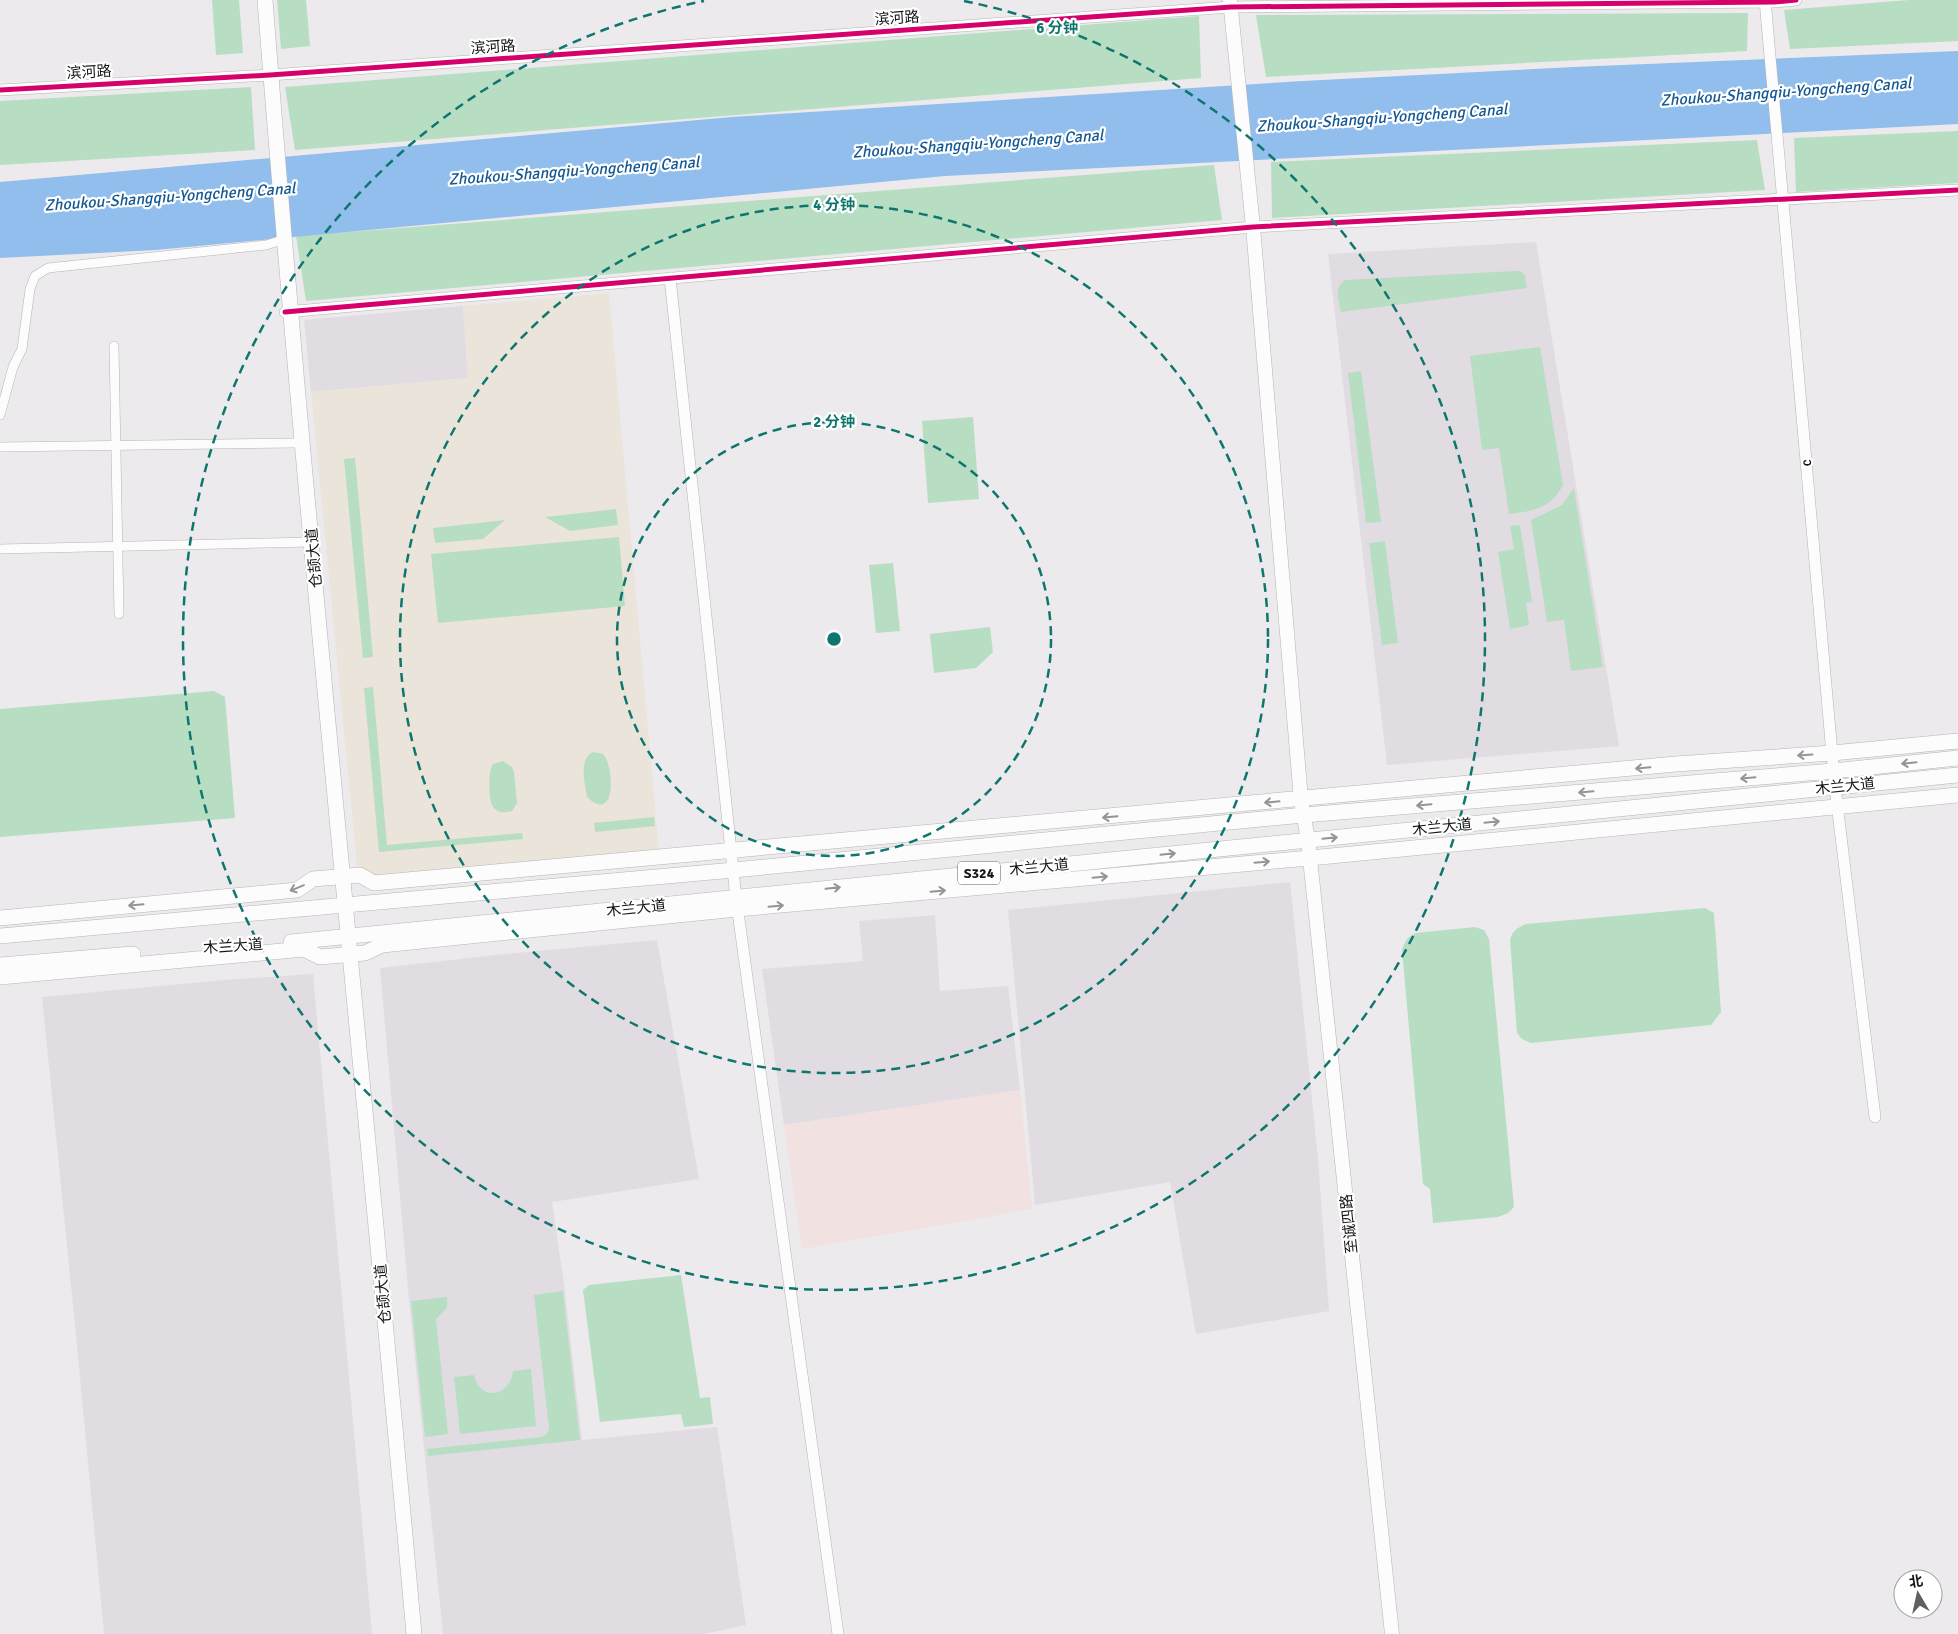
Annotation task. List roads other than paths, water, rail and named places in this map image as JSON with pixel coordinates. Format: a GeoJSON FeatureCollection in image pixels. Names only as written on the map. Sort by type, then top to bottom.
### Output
{"type":"FeatureCollection","features":[{"type":"Feature","properties":{"kind":"main road"},"geometry":{"type":"LineString","coordinates":[[255,0],[267,76]]}},
{"type":"Feature","properties":{"kind":"main road"},"geometry":{"type":"LineString","coordinates":[[264,0],[267,76]]}},
{"type":"Feature","properties":{"kind":"main road","name":"至诚四路"},"geometry":{"type":"LineString","coordinates":[[1231,3],[1303,807],[1310,858],[1392,1634]]}},
{"type":"Feature","properties":{"kind":"main road","name":"仓颉大道"},"geometry":{"type":"LineString","coordinates":[[267,76],[343,938],[414,1634]]}},
{"type":"Feature","properties":{"kind":"main road","name":"仓颉大道"},"geometry":{"type":"LineString","coordinates":[[288,312],[296,443],[308,542]]}},
{"type":"Feature","properties":{"kind":"main road"},"geometry":{"type":"LineString","coordinates":[[0,918],[297,890],[313,879],[360,875],[374,883],[731,850],[1303,807],[1676,764],[1832,753],[1958,740]]}},
{"type":"Feature","properties":{"kind":"main road","name":"木兰大道"},"geometry":{"type":"LineString","coordinates":[[0,936],[734,870],[1303,807],[1834,771],[1958,758]]}},
{"type":"Feature","properties":{"kind":"main road","name":"木兰大道"},"geometry":{"type":"LineString","coordinates":[[0,965],[736,904],[1308,840],[1958,775]]}},
{"type":"Feature","properties":{"kind":"main road"},"geometry":{"type":"LineString","coordinates":[[0,977],[304,949],[320,957],[345,955],[365,953],[382,944],[736,904],[1310,858],[1958,795]]}},
{"type":"Feature","properties":{"kind":"main road","name":"仓颉大道"},"geometry":{"type":"LineString","coordinates":[[345,955],[405,1634]]}},
{"type":"Feature","properties":{"kind":"street","name":"滨河路"},"geometry":{"type":"LineString","coordinates":[[0,90],[267,76],[1231,3],[1796,0]]}},
{"type":"Feature","properties":{"kind":"street","name":"c"},"geometry":{"type":"LineString","coordinates":[[1765,1],[1835,787],[1875,1117]]}},
{"type":"Feature","properties":{"kind":"street"},"geometry":{"type":"LineString","coordinates":[[288,312],[1252,228],[1958,190]]}},
{"type":"Feature","properties":{"kind":"street"},"geometry":{"type":"LineString","coordinates":[[0,415],[13,367],[22,349],[30,289],[35,276],[48,268],[266,245],[282,241]]}},
{"type":"Feature","properties":{"kind":"street"},"geometry":{"type":"LineString","coordinates":[[670,278],[734,870],[736,904],[838,1634]]}},
{"type":"Feature","properties":{"kind":"street"},"geometry":{"type":"LineString","coordinates":[[114,346],[119,614]]}},
{"type":"Feature","properties":{"kind":"street"},"geometry":{"type":"LineString","coordinates":[[0,447],[296,443]]}},
{"type":"Feature","properties":{"kind":"street"},"geometry":{"type":"LineString","coordinates":[[0,549],[308,542]]}},
{"type":"Feature","properties":{"kind":"water","name":"Zhoukou-Shangqiu-Yongcheng Canal"},"geometry":{"type":"Polygon","coordinates":[[[1958,51],[1958,124],[945,176],[156,250],[0,258],[0,182],[732,117],[1303,81],[1574,67],[1958,51]]]}}]}
